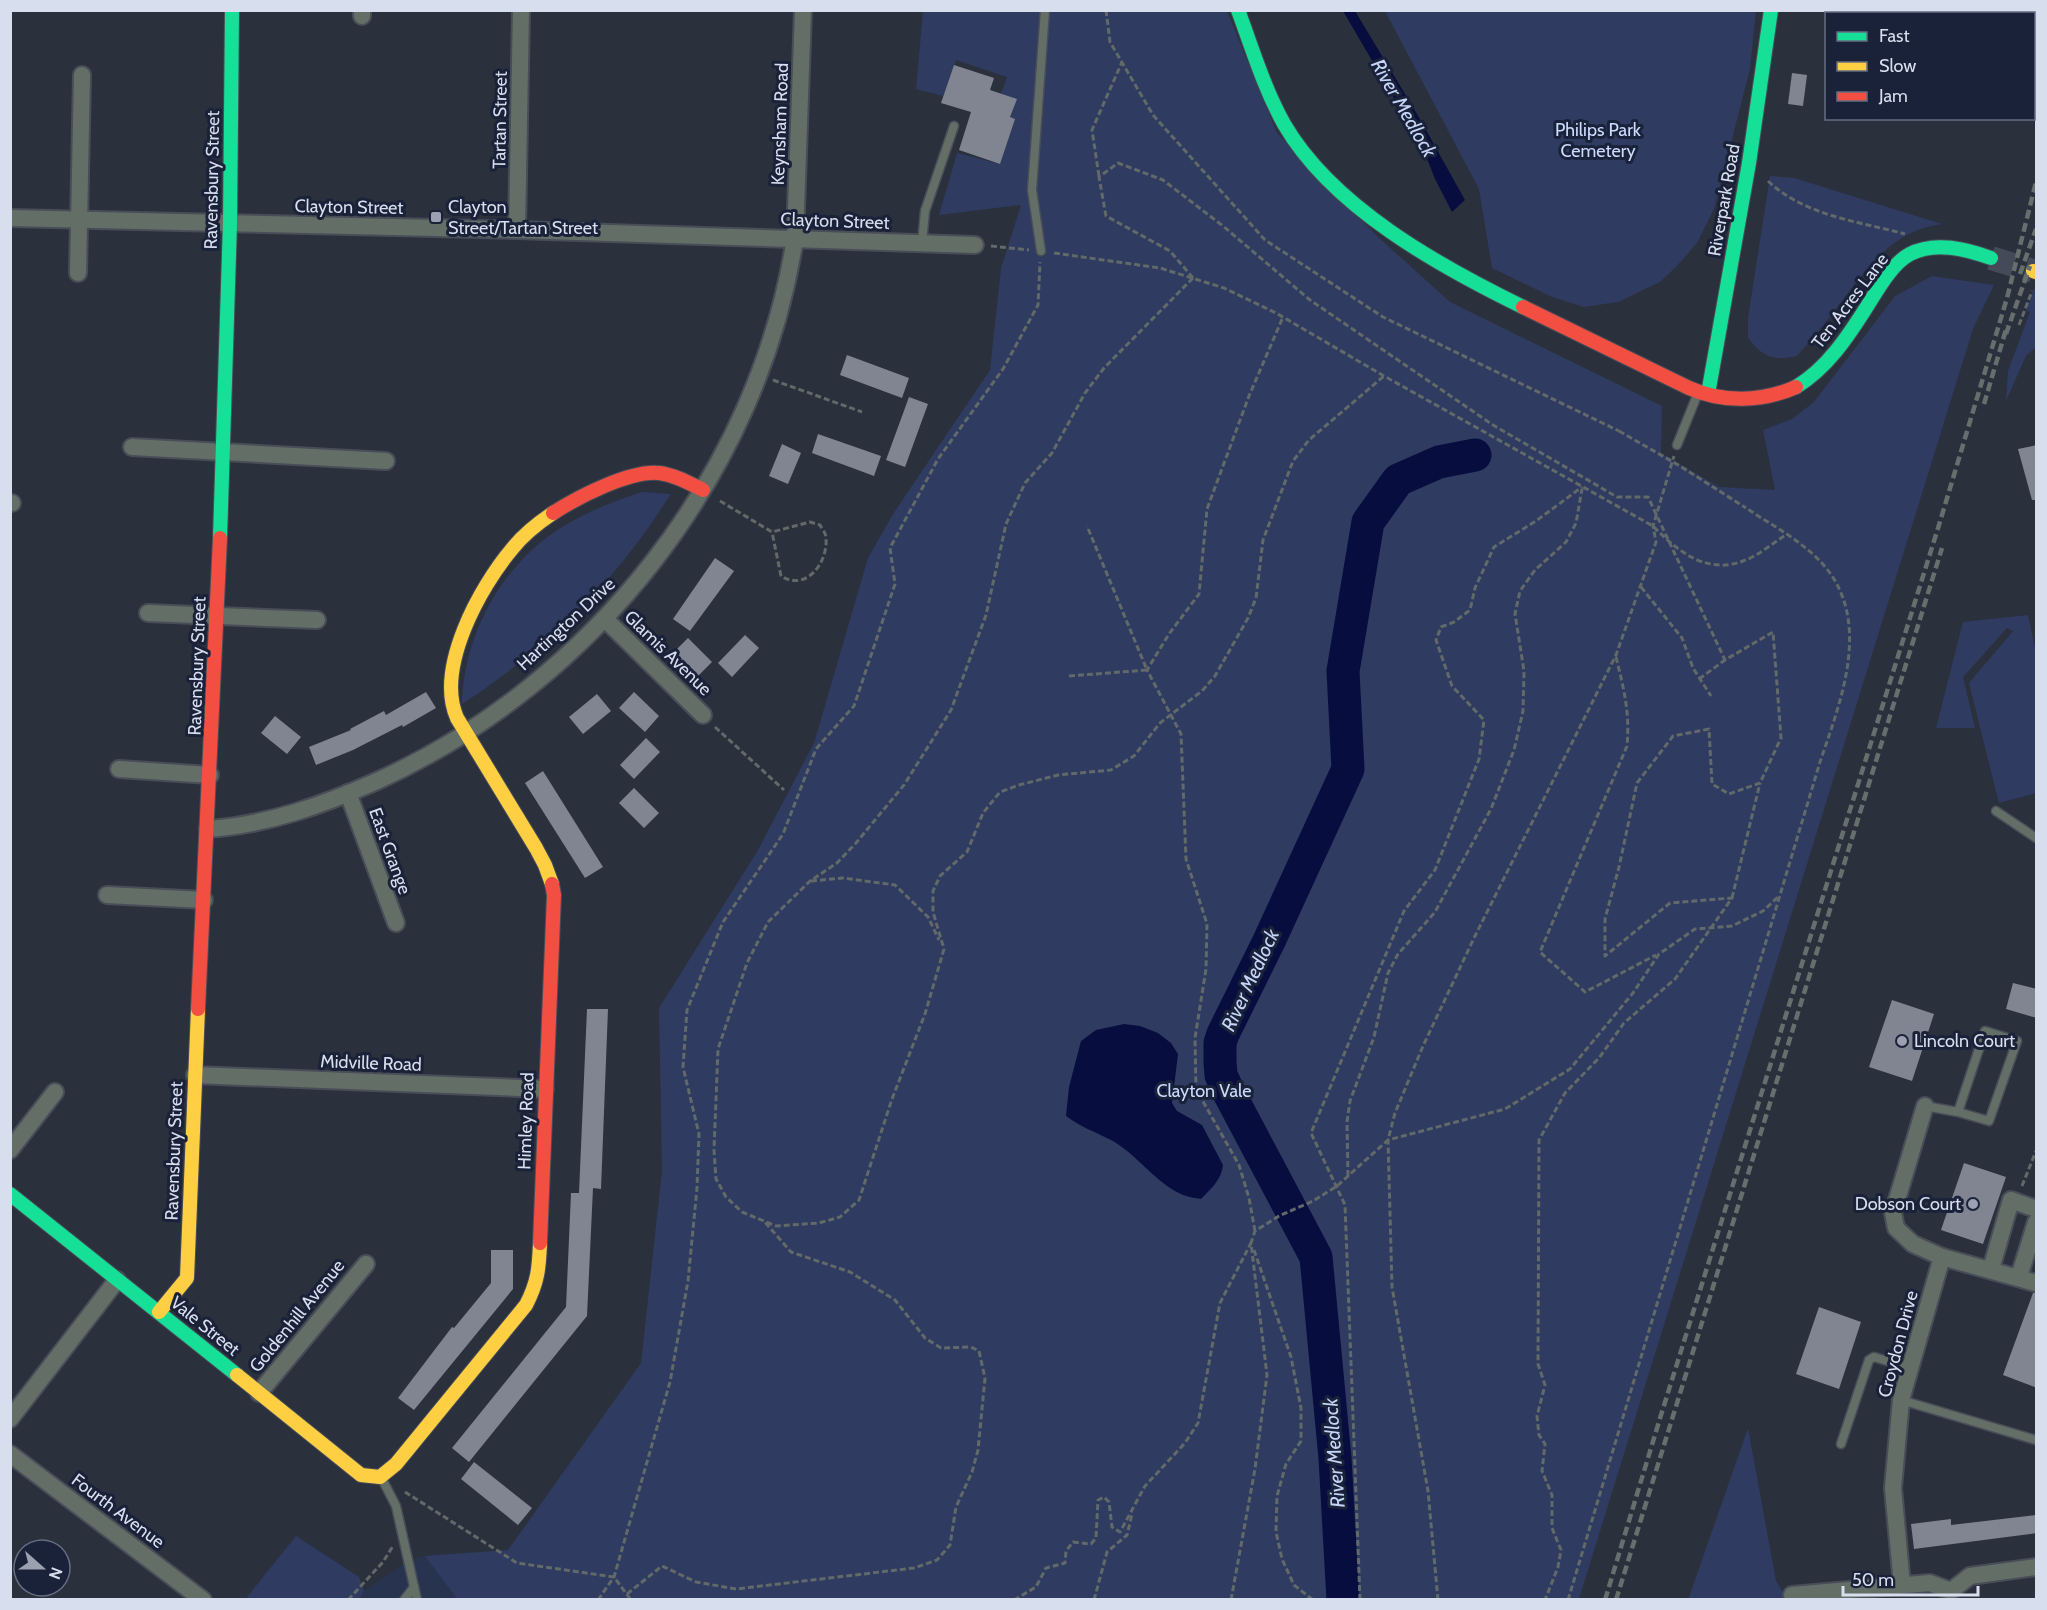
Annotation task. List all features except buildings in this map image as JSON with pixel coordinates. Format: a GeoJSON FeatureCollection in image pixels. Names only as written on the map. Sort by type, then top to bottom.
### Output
{"type":"FeatureCollection","features":[{"type":"Feature","properties":{"kind":"street","name":"Ravensbury Street"},"geometry":{"type":"LineString","coordinates":[[159,1312],[187,1278],[217,615],[230,223],[232,10]]}},
{"type":"Feature","properties":{"kind":"street","name":"Tartan Street"},"geometry":{"type":"LineString","coordinates":[[517,230],[522,10]]}},
{"type":"Feature","properties":{"kind":"street","name":"Keynsham Road"},"geometry":{"type":"LineString","coordinates":[[795,238],[803,10]]}},
{"type":"Feature","properties":{"kind":"street","name":"Ten Acres Lane"},"geometry":{"type":"LineString","coordinates":[[1238,10],[1274,109],[1289,133],[1307,157],[1371,216],[1416,250],[1530,313],[1703,393],[1732,398],[1767,398],[1798,387],[1832,356],[1891,272],[1908,255],[1945,247],[1991,258]]}},
{"type":"Feature","properties":{"kind":"street","name":"Riverpark Road"},"geometry":{"type":"LineString","coordinates":[[1703,393],[1749,163],[1756,70],[1771,10]]}},
{"type":"Feature","properties":{"kind":"street"},"geometry":{"type":"LineString","coordinates":[[78,273],[82,75]]}},
{"type":"Feature","properties":{"kind":"street","name":"Clayton Street"},"geometry":{"type":"LineString","coordinates":[[10,218],[517,230],[975,245]]}},
{"type":"Feature","properties":{"kind":"street","name":"Hartington Drive"},"geometry":{"type":"LineString","coordinates":[[208,829],[259,823],[348,794],[416,763],[466,733],[536,681],[605,619],[668,543],[703,490],[733,435],[760,375],[782,307],[795,238]]}},
{"type":"Feature","properties":{"kind":"street"},"geometry":{"type":"LineString","coordinates":[[132,447],[386,461]]}},
{"type":"Feature","properties":{"kind":"street","name":"Himley Road"},"geometry":{"type":"LineString","coordinates":[[380,1477],[396,1464],[519,1315],[536,1285],[539,1272],[554,895],[552,879],[547,865],[453,709],[452,677],[456,654],[483,588],[526,534],[563,506],[590,492],[647,472],[667,474],[683,479],[703,490]]}},
{"type":"Feature","properties":{"kind":"street"},"geometry":{"type":"LineString","coordinates":[[148,613],[317,620]]}},
{"type":"Feature","properties":{"kind":"street","name":"Glamis Avenue"},"geometry":{"type":"LineString","coordinates":[[605,619],[703,715]]}},
{"type":"Feature","properties":{"kind":"street"},"geometry":{"type":"LineString","coordinates":[[119,769],[210,775]]}},
{"type":"Feature","properties":{"kind":"street","name":"East Grange"},"geometry":{"type":"LineString","coordinates":[[348,794],[396,923]]}},
{"type":"Feature","properties":{"kind":"street"},"geometry":{"type":"LineString","coordinates":[[107,895],[204,900]]}},
{"type":"Feature","properties":{"kind":"street","name":"Midville Road"},"geometry":{"type":"LineString","coordinates":[[195,1075],[545,1089]]}},
{"type":"Feature","properties":{"kind":"street"},"geometry":{"type":"LineString","coordinates":[[10,1150],[55,1092]]}},
{"type":"Feature","properties":{"kind":"street"},"geometry":{"type":"LineString","coordinates":[[1925,1106],[1893,1213],[1896,1228],[1913,1244],[1942,1257],[2037,1283]]}},
{"type":"Feature","properties":{"kind":"street","name":"Vale Street"},"geometry":{"type":"LineString","coordinates":[[10,1194],[361,1476],[380,1477]]}},
{"type":"Feature","properties":{"kind":"street"},"geometry":{"type":"LineString","coordinates":[[1991,1269],[2011,1200],[2037,1209]]}},
{"type":"Feature","properties":{"kind":"street"},"geometry":{"type":"LineString","coordinates":[[2019,1277],[2037,1222]]}},
{"type":"Feature","properties":{"kind":"street","name":"Croydon Drive"},"geometry":{"type":"LineString","coordinates":[[1902,1585],[1893,1488],[1901,1400],[1942,1257]]}},
{"type":"Feature","properties":{"kind":"street","name":"Goldenhill Avenue"},"geometry":{"type":"LineString","coordinates":[[259,1393],[366,1264]]}},
{"type":"Feature","properties":{"kind":"street"},"geometry":{"type":"LineString","coordinates":[[10,1419],[117,1280]]}},
{"type":"Feature","properties":{"kind":"street","name":"Fourth Avenue"},"geometry":{"type":"LineString","coordinates":[[10,1454],[203,1599]]}},
{"type":"Feature","properties":{"kind":"street"},"geometry":{"type":"LineString","coordinates":[[1792,1595],[1930,1583],[1950,1595],[1970,1576],[2037,1567]]}},
{"type":"Feature","properties":{"kind":"lane"},"geometry":{"type":"LineString","coordinates":[[1041,252],[1032,190],[1045,10]]}},
{"type":"Feature","properties":{"kind":"lane"},"geometry":{"type":"LineString","coordinates":[[922,243],[925,211],[954,126]]}},
{"type":"Feature","properties":{"kind":"lane"},"geometry":{"type":"LineString","coordinates":[[1677,446],[1703,393]]}},
{"type":"Feature","properties":{"kind":"lane"},"geometry":{"type":"LineString","coordinates":[[1996,811],[2037,838]]}},
{"type":"Feature","properties":{"kind":"lane"},"geometry":{"type":"LineString","coordinates":[[1925,1106],[1989,1121],[2017,1041],[1985,1031],[1958,1112]]}},
{"type":"Feature","properties":{"kind":"lane"},"geometry":{"type":"LineString","coordinates":[[1841,1444],[1869,1359],[1874,1357],[1911,1368]]}},
{"type":"Feature","properties":{"kind":"lane"},"geometry":{"type":"LineString","coordinates":[[1901,1400],[2037,1440]]}},
{"type":"Feature","properties":{"kind":"lane"},"geometry":{"type":"LineString","coordinates":[[380,1477],[396,1506],[417,1599]]}},
{"type":"Feature","properties":{"kind":"lane"},"geometry":{"type":"LineString","coordinates":[[404,1599],[414,1587]]}},
{"type":"Feature","properties":{"kind":"path"},"geometry":{"type":"LineString","coordinates":[[1106,10],[1110,42],[1153,115],[1265,240],[1383,317],[1619,431],[1680,466],[1786,534],[1814,556],[1831,575],[1840,590],[1846,614],[1848,647],[1840,703],[1820,762],[1568,1599]]}},
{"type":"Feature","properties":{"kind":"path"},"geometry":{"type":"LineString","coordinates":[[1122,62],[1092,130],[1106,216],[1170,251],[1193,278]]}},
{"type":"Feature","properties":{"kind":"path"},"geometry":{"type":"LineString","coordinates":[[1099,177],[1118,163],[1163,180],[1223,226],[1310,300],[1493,425],[1617,497],[1648,497],[1725,660]]}},
{"type":"Feature","properties":{"kind":"path"},"geometry":{"type":"LineString","coordinates":[[1749,163],[1787,197],[1822,213],[1905,234],[1922,251]]}},
{"type":"Feature","properties":{"kind":"path"},"geometry":{"type":"LineString","coordinates":[[975,245],[1160,268],[1224,288],[1282,317],[1653,526],[1672,546],[1709,565],[1727,566],[1745,561],[1786,534]]}},
{"type":"Feature","properties":{"kind":"path"},"geometry":{"type":"LineString","coordinates":[[598,1599],[614,1577],[670,1382],[688,1281],[697,1188],[699,1134],[683,1067],[687,1010],[723,922],[783,834],[816,749],[855,706],[895,584],[890,548],[938,459],[1002,369],[1038,305],[1041,252]]}},
{"type":"Feature","properties":{"kind":"path"},"geometry":{"type":"LineString","coordinates":[[1193,278],[1104,368],[1085,393],[1052,453],[1025,483],[1006,524],[986,615],[951,710],[904,785],[837,863],[810,881],[768,922],[747,963],[718,1049],[714,1150],[716,1179],[726,1197],[742,1212],[776,1226],[819,1223],[840,1217],[859,1200],[892,1099],[925,1014],[944,949],[933,912],[933,891],[940,876],[967,852],[983,813],[1000,792],[1058,775],[1111,770],[1134,756],[1160,723],[1202,691],[1215,676],[1248,618],[1256,598],[1263,540],[1293,460],[1309,441],[1384,376]]}},
{"type":"Feature","properties":{"kind":"path"},"geometry":{"type":"LineString","coordinates":[[2019,324],[2033,287]]}},
{"type":"Feature","properties":{"kind":"path"},"geometry":{"type":"LineString","coordinates":[[1147,670],[1169,633],[1199,594],[1207,508],[1248,396],[1282,317]]}},
{"type":"Feature","properties":{"kind":"path"},"geometry":{"type":"LineString","coordinates":[[760,375],[862,412]]}},
{"type":"Feature","properties":{"kind":"path"},"geometry":{"type":"LineString","coordinates":[[1438,1599],[1428,1491],[1392,1287],[1388,1140],[1395,1113],[1427,1036],[1616,655],[1656,542],[1653,526],[1677,446]]}},
{"type":"Feature","properties":{"kind":"path"},"geometry":{"type":"LineString","coordinates":[[1348,1176],[1347,1122],[1350,1101],[1374,1037],[1388,973],[1398,954],[1435,912],[1491,809],[1514,750],[1523,711],[1524,671],[1515,614],[1520,591],[1534,570],[1566,542],[1576,523],[1582,487]]}},
{"type":"Feature","properties":{"kind":"path"},"geometry":{"type":"LineString","coordinates":[[1360,1599],[1345,1205],[1311,1133],[1404,911],[1435,870],[1479,759],[1484,720],[1452,686],[1436,640],[1441,627],[1455,622],[1470,610],[1475,588],[1494,547],[1536,521],[1582,487]]}},
{"type":"Feature","properties":{"kind":"path"},"geometry":{"type":"LineString","coordinates":[[703,490],[772,532],[810,522],[820,525],[826,536],[825,552],[820,564],[811,575],[797,582],[789,581],[781,576],[772,532]]}},
{"type":"Feature","properties":{"kind":"path"},"geometry":{"type":"LineString","coordinates":[[1014,1599],[1036,1587],[1046,1568],[1065,1563],[1066,1551],[1072,1542],[1090,1544],[1096,1538],[1098,1500],[1104,1497],[1109,1503],[1112,1527],[1120,1532],[1145,1486],[1185,1443],[1198,1423],[1220,1303],[1255,1231],[1249,1198],[1239,1165],[1196,1089],[1195,1038],[1206,969],[1207,924],[1186,859],[1181,734],[1147,670],[1088,526]]}},
{"type":"Feature","properties":{"kind":"path"},"geometry":{"type":"LineString","coordinates":[[1641,587],[1683,638],[1693,668],[1711,696]]}},
{"type":"Feature","properties":{"kind":"path"},"geometry":{"type":"LineString","coordinates":[[1545,1599],[1558,1567],[1561,1550],[1552,1528],[1552,1495],[1542,1471],[1545,1444],[1539,1435],[1537,1416],[1545,1385],[1538,1364],[1539,1140],[1565,1093],[1599,1058],[1624,1023],[1675,979],[1732,898],[1760,783],[1781,738],[1773,632],[1725,660],[1700,679]]}},
{"type":"Feature","properties":{"kind":"path"},"geometry":{"type":"LineString","coordinates":[[1616,655],[1628,704],[1627,746],[1539,952],[1584,992],[1659,954],[1695,929],[1732,926],[1763,911],[1780,895]]}},
{"type":"Feature","properties":{"kind":"path"},"geometry":{"type":"LineString","coordinates":[[1069,676],[1147,670]]}},
{"type":"Feature","properties":{"kind":"path"},"geometry":{"type":"LineString","coordinates":[[703,715],[784,790]]}},
{"type":"Feature","properties":{"kind":"path"},"geometry":{"type":"LineString","coordinates":[[1732,898],[1670,903],[1605,956],[1605,919],[1637,783],[1673,736],[1709,729],[1712,784],[1729,794],[1760,783]]}},
{"type":"Feature","properties":{"kind":"path"},"geometry":{"type":"LineString","coordinates":[[810,881],[843,878],[895,885],[928,917],[944,949]]}},
{"type":"Feature","properties":{"kind":"path"},"geometry":{"type":"LineString","coordinates":[[1255,1231],[1337,1186],[1388,1140],[1430,1127],[1505,1110],[1570,1069],[1633,993],[1659,954]]}},
{"type":"Feature","properties":{"kind":"path"},"geometry":{"type":"LineString","coordinates":[[2015,1202],[2037,1151]]}},
{"type":"Feature","properties":{"kind":"path"},"geometry":{"type":"LineString","coordinates":[[627,1594],[662,1566],[696,1582],[736,1589],[914,1568],[937,1560],[950,1545],[956,1507],[972,1472],[978,1450],[985,1378],[979,1351],[971,1347],[940,1348],[925,1338],[895,1300],[850,1272],[791,1252],[763,1220]]}},
{"type":"Feature","properties":{"kind":"path"},"geometry":{"type":"LineString","coordinates":[[1231,1599],[1255,1469],[1267,1375],[1251,1243]]}},
{"type":"Feature","properties":{"kind":"path"},"geometry":{"type":"LineString","coordinates":[[1251,1243],[1292,1357],[1300,1408],[1300,1441],[1286,1464],[1277,1496],[1276,1532],[1282,1559],[1294,1585],[1313,1599]]}},
{"type":"Feature","properties":{"kind":"path"},"geometry":{"type":"LineString","coordinates":[[380,1477],[517,1563],[614,1577],[631,1599]]}},
{"type":"Feature","properties":{"kind":"path"},"geometry":{"type":"LineString","coordinates":[[1094,1599],[1107,1552],[1127,1535],[1133,1509]]}},
{"type":"Feature","properties":{"kind":"path"},"geometry":{"type":"LineString","coordinates":[[348,1599],[383,1562],[401,1532]]}},
{"type":"Feature","properties":{"kind":"shaded area"},"geometry":{"type":"Polygon","coordinates":[[[425,1556],[458,1599],[360,1600],[364,1591],[407,1562],[425,1556]]]}},
{"type":"Feature","properties":{"kind":"green space","name":"Clayton Vale"},"geometry":{"type":"Polygon","coordinates":[[[923,11],[1227,11],[1277,133],[1377,236],[1450,302],[1662,406],[1661,453],[1719,487],[1775,490],[1763,430],[1792,419],[1814,402],[1895,296],[1932,276],[1994,285],[1973,329],[1579,1599],[458,1600],[425,1556],[508,1550],[641,1363],[662,1171],[659,1008],[758,850],[814,743],[868,558],[893,514],[990,370],[1001,268],[1021,205],[939,215],[957,153],[1000,164],[1016,99],[1001,94],[1007,77],[956,60],[943,96],[916,89],[923,11]]]}},
{"type":"Feature","properties":{"kind":"green space","name":"Philips Park Cemetery"},"geometry":{"type":"Polygon","coordinates":[[[1385,11],[1756,11],[1750,69],[1714,209],[1697,243],[1660,282],[1618,302],[1584,307],[1552,297],[1492,268],[1479,189],[1385,11]]]}},
{"type":"Feature","properties":{"kind":"green space"},"geometry":{"type":"Polygon","coordinates":[[[1770,176],[1794,178],[1942,224],[1908,234],[1894,243],[1870,265],[1797,356],[1781,358],[1764,354],[1748,338],[1748,318],[1770,176]]]}},
{"type":"Feature","properties":{"kind":"green space"},"geometry":{"type":"Polygon","coordinates":[[[2034,289],[2036,289],[2036,347],[2026,356],[2006,401],[2008,371],[2030,312],[2026,310],[2034,289]]]}},
{"type":"Feature","properties":{"kind":"green space"},"geometry":{"type":"Polygon","coordinates":[[[642,492],[671,494],[619,567],[557,631],[511,670],[462,704],[467,661],[482,620],[492,600],[518,565],[544,539],[570,522],[598,508],[642,492]]]}},
{"type":"Feature","properties":{"kind":"green space"},"geometry":{"type":"Polygon","coordinates":[[[2028,615],[2036,653],[2036,793],[1999,803],[1969,683],[2013,631],[2007,628],[1963,677],[1975,728],[1936,728],[1963,622],[2028,615]]]}},
{"type":"Feature","properties":{"kind":"green space"},"geometry":{"type":"Polygon","coordinates":[[[1748,1428],[1776,1581],[1787,1599],[1688,1600],[1748,1428]]]}},
{"type":"Feature","properties":{"kind":"green space"},"geometry":{"type":"Polygon","coordinates":[[[296,1536],[359,1577],[364,1591],[360,1599],[249,1600],[247,1597],[296,1536]]]}},
{"type":"Feature","properties":{"kind":"water"},"geometry":{"type":"Polygon","coordinates":[[[1343,11],[1355,11],[1465,200],[1452,212],[1435,179],[1422,146],[1343,11]]]}},
{"type":"Feature","properties":{"kind":"water"},"geometry":{"type":"Polygon","coordinates":[[[1124,1024],[1140,1026],[1158,1033],[1171,1043],[1178,1054],[1172,1103],[1177,1111],[1202,1125],[1223,1165],[1218,1180],[1201,1199],[1185,1196],[1173,1190],[1120,1146],[1066,1116],[1069,1087],[1081,1041],[1096,1030],[1124,1024]]]}},
{"type":"Feature","properties":{"kind":"waterway","name":"River Medlock"},"geometry":{"type":"LineString","coordinates":[[1343,1600],[1335,1458],[1316,1257],[1229,1093],[1221,1075],[1220,1043],[1348,769],[1343,671],[1368,522],[1398,480],[1439,462],[1475,455]]}},
{"type":"Feature","properties":{"kind":"tunnel"},"geometry":{"type":"LineString","coordinates":[[1991,258],[2033,271]]}},
{"type":"Feature","properties":{"kind":"railway"},"geometry":{"type":"LineString","coordinates":[[1605,1600],[1939,525],[2007,298],[2036,182]]}},
{"type":"Feature","properties":{"kind":"railway"},"geometry":{"type":"LineString","coordinates":[[2020,274],[2036,229]]}},
{"type":"Feature","properties":{"kind":"railway"},"geometry":{"type":"LineString","coordinates":[[2006,334],[2030,266]]}},
{"type":"Feature","properties":{"kind":"railway"},"geometry":{"type":"LineString","coordinates":[[1984,404],[2007,326]]}},
{"type":"Feature","properties":{"kind":"railway"},"geometry":{"type":"LineString","coordinates":[[1616,1600],[1942,548]]}},
{"type":"Feature","properties":{"kind":"traffic: fast"},"geometry":{"type":"LineString","coordinates":[[220,538],[230,223],[232,10]]}},
{"type":"Feature","properties":{"kind":"traffic: fast"},"geometry":{"type":"LineString","coordinates":[[1238,10],[1264,82],[1284,124],[1305,154],[1330,182],[1359,208],[1423,253],[1523,307]]}},
{"type":"Feature","properties":{"kind":"traffic: fast"},"geometry":{"type":"LineString","coordinates":[[1708,394],[1749,163],[1771,10]]}},
{"type":"Feature","properties":{"kind":"traffic: fast"},"geometry":{"type":"LineString","coordinates":[[1796,387],[1827,362],[1885,278],[1903,258],[1920,250],[1940,247],[1961,249],[1991,258]]}},
{"type":"Feature","properties":{"kind":"traffic: fast"},"geometry":{"type":"LineString","coordinates":[[10,1194],[237,1375]]}},
{"type":"Feature","properties":{"kind":"traffic: slow"},"geometry":{"type":"LineString","coordinates":[[552,884],[536,848],[457,718],[452,698],[452,676],[456,653],[464,629],[487,584],[516,544],[553,513]]}},
{"type":"Feature","properties":{"kind":"traffic: slow"},"geometry":{"type":"LineString","coordinates":[[159,1312],[187,1278],[198,1009]]}},
{"type":"Feature","properties":{"kind":"traffic: slow"},"geometry":{"type":"LineString","coordinates":[[237,1375],[361,1475],[380,1477],[396,1464],[526,1305],[537,1275],[540,1243]]}},
{"type":"Feature","properties":{"kind":"traffic: jam"},"geometry":{"type":"LineString","coordinates":[[1523,307],[1702,393],[1742,399],[1770,396],[1796,387]]}},
{"type":"Feature","properties":{"kind":"traffic: jam"},"geometry":{"type":"LineString","coordinates":[[553,513],[619,480],[647,473],[671,476],[703,490]]}},
{"type":"Feature","properties":{"kind":"traffic: jam"},"geometry":{"type":"LineString","coordinates":[[198,1009],[220,538]]}},
{"type":"Feature","properties":{"kind":"traffic: jam"},"geometry":{"type":"LineString","coordinates":[[540,1243],[554,895],[552,884]]}},
{"type":"Feature","properties":{"kind":"place","name":"Clayton Street/Tartan Street"},"geometry":{"type":"Point","coordinates":[436,217]}},
{"type":"Feature","properties":{"kind":"place","name":"Lincoln Court"},"geometry":{"type":"Point","coordinates":[1902,1041]}},
{"type":"Feature","properties":{"kind":"place","name":"Dobson Court"},"geometry":{"type":"Point","coordinates":[1973,1204]}}]}
